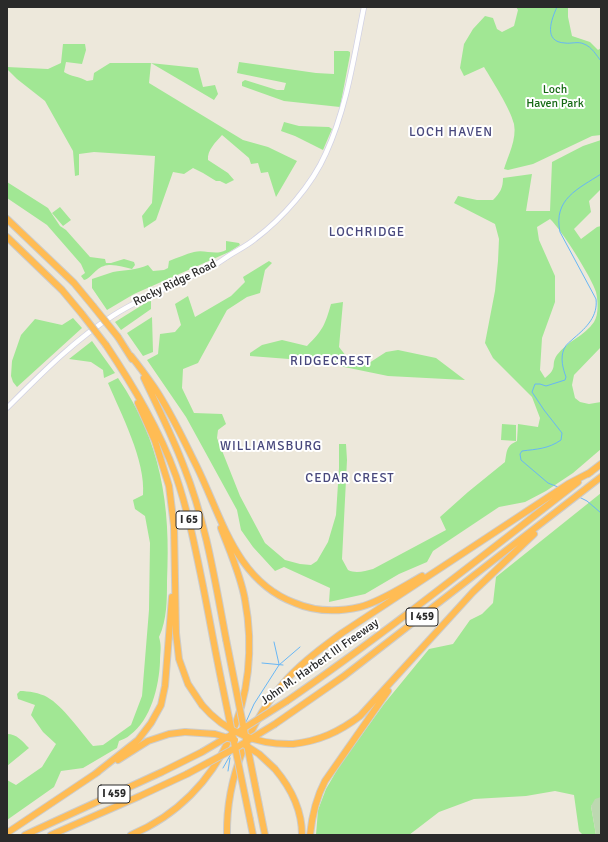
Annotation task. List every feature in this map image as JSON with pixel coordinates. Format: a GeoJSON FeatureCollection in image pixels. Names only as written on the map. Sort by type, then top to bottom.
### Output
{"type":"FeatureCollection","features":[{"type":"Feature","properties":{"kind":"highway","name":"I 65"},"geometry":{"type":"LineString","coordinates":[[7,219],[74,283],[118,337],[142,374],[184,468],[202,525],[265,835]]}},
{"type":"Feature","properties":{"kind":"highway","name":"I 65"},"geometry":{"type":"LineString","coordinates":[[7,237],[62,290],[106,345],[124,372],[163,444],[185,503],[196,550],[253,835]]}},
{"type":"Feature","properties":{"kind":"highway"},"geometry":{"type":"LineString","coordinates":[[131,356],[154,387],[168,411],[234,548],[250,572],[268,590],[278,596],[316,610],[343,610],[370,604],[474,547]]}},
{"type":"Feature","properties":{"kind":"highway"},"geometry":{"type":"LineString","coordinates":[[124,372],[155,441],[167,476],[173,513],[176,639],[179,659],[188,684],[202,705],[218,721],[240,734],[268,743],[293,744],[321,738],[345,727],[360,716],[473,592],[563,507]]}},
{"type":"Feature","properties":{"kind":"highway"},"geometry":{"type":"LineString","coordinates":[[227,835],[230,797],[234,776],[242,753],[252,729],[263,711],[288,678],[310,657],[342,633],[554,497],[568,484],[601,464]]}},
{"type":"Feature","properties":{"kind":"highway","name":"John M. Harbert III Freeway"},"geometry":{"type":"LineString","coordinates":[[51,835],[187,774],[239,746],[275,724],[344,676],[601,478]]}},
{"type":"Feature","properties":{"kind":"highway"},"geometry":{"type":"LineString","coordinates":[[131,835],[147,827],[170,812],[193,792],[211,771],[226,748],[238,720],[246,687],[250,646],[245,600],[207,490]]}},
{"type":"Feature","properties":{"kind":"highway","name":"John M. Harbert III Freeway"},"geometry":{"type":"LineString","coordinates":[[25,835],[202,752],[287,701],[329,672],[452,580],[554,497]]}},
{"type":"Feature","properties":{"kind":"highway"},"geometry":{"type":"LineString","coordinates":[[95,774],[138,740],[161,705],[165,686],[175,565]]}},
{"type":"Feature","properties":{"kind":"highway"},"geometry":{"type":"LineString","coordinates":[[310,835],[318,794],[325,781],[403,670]]}},
{"type":"Feature","properties":{"kind":"highway"},"geometry":{"type":"LineString","coordinates":[[7,833],[95,774],[148,741],[169,734],[186,732],[214,734],[239,742],[259,754],[275,769],[293,796],[301,820],[302,835]]}},
{"type":"Feature","properties":{"kind":"main road","name":"Rocky Ridge Road"},"geometry":{"type":"LineString","coordinates":[[7,408],[51,365],[79,340],[99,325],[146,297],[208,269],[255,239],[290,206],[304,188],[327,152],[337,126],[348,88],[364,7]]}},
{"type":"Feature","properties":{"kind":"green space","name":"Loch Haven Park"},"geometry":{"type":"Polygon","coordinates":[[[516,7],[568,7],[568,17],[572,36],[590,42],[598,50],[601,48],[601,135],[592,136],[533,164],[508,170],[504,169],[510,153],[515,130],[509,110],[484,67],[464,76],[460,68],[464,44],[473,29],[485,16],[493,18],[497,29],[502,32],[514,26],[518,10],[516,7]]]}},
{"type":"Feature","properties":{"kind":"green space"},"geometry":{"type":"Polygon","coordinates":[[[63,44],[85,44],[86,50],[82,64],[66,62],[64,72],[67,74],[87,81],[93,80],[94,73],[110,63],[151,63],[149,83],[243,140],[268,147],[297,161],[276,197],[268,172],[261,173],[258,163],[251,164],[249,158],[222,135],[210,150],[208,160],[228,173],[234,180],[226,184],[216,181],[193,168],[184,174],[173,172],[156,220],[144,228],[142,216],[152,203],[155,156],[94,152],[79,154],[79,175],[75,176],[73,151],[45,101],[17,79],[7,69],[7,67],[48,69],[61,63],[63,44]]]}},
{"type":"Feature","properties":{"kind":"green space"},"geometry":{"type":"Polygon","coordinates":[[[334,51],[350,52],[340,107],[284,101],[242,86],[242,82],[245,80],[277,90],[284,90],[286,83],[237,73],[239,62],[316,73],[334,74],[334,51]]]}},
{"type":"Feature","properties":{"kind":"green space"},"geometry":{"type":"Polygon","coordinates":[[[151,63],[198,68],[203,87],[215,85],[218,94],[214,100],[151,63]]]}},
{"type":"Feature","properties":{"kind":"green space"},"geometry":{"type":"Polygon","coordinates":[[[284,122],[299,126],[329,127],[332,129],[323,150],[295,136],[281,131],[284,122]]]}},
{"type":"Feature","properties":{"kind":"green space"},"geometry":{"type":"Polygon","coordinates":[[[601,140],[601,189],[589,201],[591,212],[574,229],[581,239],[597,227],[601,226],[601,347],[574,375],[572,385],[575,398],[580,402],[589,404],[601,402],[601,449],[573,473],[546,491],[525,502],[499,507],[433,551],[427,562],[399,574],[365,594],[329,602],[330,588],[284,567],[275,571],[253,547],[241,530],[237,510],[186,417],[147,360],[158,354],[160,334],[175,332],[181,325],[175,304],[188,296],[195,317],[231,296],[245,282],[243,277],[269,261],[272,263],[265,270],[260,293],[247,297],[227,310],[198,363],[183,369],[182,388],[194,413],[222,414],[226,424],[218,430],[217,438],[240,496],[265,543],[285,560],[311,565],[317,561],[328,542],[336,515],[339,444],[346,444],[347,460],[342,559],[348,570],[354,572],[373,569],[446,530],[440,517],[505,462],[509,447],[517,441],[518,424],[538,427],[540,418],[532,397],[493,358],[485,343],[495,291],[498,261],[499,239],[495,224],[454,203],[458,196],[477,200],[493,200],[501,190],[503,178],[532,174],[526,211],[550,211],[552,162],[583,146],[601,140]],[[550,219],[537,227],[539,240],[555,276],[555,302],[542,338],[540,370],[545,378],[552,371],[555,358],[561,350],[586,331],[594,322],[598,307],[596,292],[589,276],[555,224],[550,219]]]}},
{"type":"Feature","properties":{"kind":"green space"},"geometry":{"type":"Polygon","coordinates":[[[7,182],[48,208],[60,226],[66,230],[90,257],[105,259],[106,263],[124,259],[134,262],[135,265],[132,269],[114,265],[101,267],[84,280],[81,276],[85,273],[81,264],[47,225],[7,198],[7,182]]]}},
{"type":"Feature","properties":{"kind":"green space"},"geometry":{"type":"Polygon","coordinates":[[[60,207],[71,220],[63,226],[52,213],[60,207]]]}},
{"type":"Feature","properties":{"kind":"green space"},"geometry":{"type":"Polygon","coordinates":[[[226,241],[239,243],[240,245],[229,252],[134,294],[107,310],[92,288],[92,279],[113,272],[135,269],[148,265],[153,271],[164,270],[168,268],[169,261],[191,253],[198,251],[222,252],[226,250],[226,241]]]}},
{"type":"Feature","properties":{"kind":"green space"},"geometry":{"type":"Polygon","coordinates":[[[151,301],[151,309],[121,330],[115,322],[151,301]]]}},
{"type":"Feature","properties":{"kind":"green space"},"geometry":{"type":"Polygon","coordinates":[[[343,302],[339,347],[350,361],[369,363],[386,352],[398,350],[436,358],[465,380],[388,376],[315,361],[250,356],[250,353],[262,345],[282,340],[307,346],[317,336],[323,327],[331,304],[343,302]]]}},
{"type":"Feature","properties":{"kind":"green space"},"geometry":{"type":"Polygon","coordinates":[[[152,317],[153,352],[143,356],[127,333],[152,317]]]}},
{"type":"Feature","properties":{"kind":"green space"},"geometry":{"type":"Polygon","coordinates":[[[73,318],[82,328],[17,387],[11,376],[12,361],[21,335],[35,319],[62,325],[73,318]]]}},
{"type":"Feature","properties":{"kind":"green space"},"geometry":{"type":"Polygon","coordinates":[[[92,341],[115,373],[104,378],[103,370],[91,362],[69,359],[92,341]]]}},
{"type":"Feature","properties":{"kind":"green space"},"geometry":{"type":"Polygon","coordinates":[[[118,378],[133,402],[144,426],[153,450],[165,500],[168,553],[167,602],[164,624],[159,637],[161,647],[156,692],[143,721],[129,736],[119,741],[117,748],[83,768],[61,771],[54,787],[7,820],[7,780],[16,785],[42,767],[56,744],[43,732],[31,715],[35,705],[18,699],[17,694],[20,691],[41,694],[53,701],[93,746],[103,745],[131,725],[142,696],[149,610],[150,543],[145,516],[135,509],[133,500],[143,495],[141,468],[132,438],[108,383],[118,378]]]}},
{"type":"Feature","properties":{"kind":"green space"},"geometry":{"type":"Polygon","coordinates":[[[502,424],[516,425],[516,441],[501,440],[502,424]]]}},
{"type":"Feature","properties":{"kind":"green space"},"geometry":{"type":"Polygon","coordinates":[[[601,493],[601,797],[591,806],[596,835],[583,835],[579,831],[574,795],[555,791],[526,796],[474,799],[439,812],[409,835],[316,835],[318,810],[326,789],[340,765],[384,704],[429,649],[453,644],[470,620],[482,614],[493,603],[496,577],[601,493]]]}},
{"type":"Feature","properties":{"kind":"green space"},"geometry":{"type":"Polygon","coordinates":[[[7,734],[11,734],[22,740],[29,748],[7,766],[7,734]]]}},
{"type":"Feature","properties":{"kind":"green space"},"geometry":{"type":"Polygon","coordinates":[[[601,797],[601,835],[596,835],[591,806],[595,799],[601,797]]]}},
{"type":"Feature","properties":{"kind":"waterway"},"geometry":{"type":"LineString","coordinates":[[557,7],[550,30],[554,39],[558,42],[587,45],[601,61]]}},
{"type":"Feature","properties":{"kind":"waterway"},"geometry":{"type":"LineString","coordinates":[[558,487],[548,483],[521,460],[520,454],[522,451],[547,447],[561,440],[562,433],[532,392],[535,384],[546,386],[565,380],[566,377],[562,360],[564,349],[567,344],[591,321],[595,311],[596,299],[560,232],[559,221],[560,211],[569,196],[601,174]]}},
{"type":"Feature","properties":{"kind":"waterway"},"geometry":{"type":"LineString","coordinates":[[579,497],[587,501],[601,513]]}},
{"type":"Feature","properties":{"kind":"waterway"},"geometry":{"type":"LineString","coordinates":[[274,642],[279,664]]}},
{"type":"Feature","properties":{"kind":"waterway"},"geometry":{"type":"LineString","coordinates":[[246,722],[254,704],[279,665],[300,647]]}},
{"type":"Feature","properties":{"kind":"waterway"},"geometry":{"type":"LineString","coordinates":[[262,663],[283,665]]}},
{"type":"Feature","properties":{"kind":"waterway"},"geometry":{"type":"LineString","coordinates":[[223,768],[232,752]]}},
{"type":"Feature","properties":{"kind":"waterway"},"geometry":{"type":"LineString","coordinates":[[228,771],[230,758]]}},
{"type":"Feature","properties":{"kind":"district","name":"LOCH HAVEN"},"geometry":{"type":"Point","coordinates":[451,133]}},
{"type":"Feature","properties":{"kind":"district","name":"LOCHRIDGE"},"geometry":{"type":"Point","coordinates":[367,233]}},
{"type":"Feature","properties":{"kind":"district","name":"RIDGECREST"},"geometry":{"type":"Point","coordinates":[331,362]}},
{"type":"Feature","properties":{"kind":"district","name":"WILLIAMSBURG"},"geometry":{"type":"Point","coordinates":[271,447]}},
{"type":"Feature","properties":{"kind":"district","name":"CEDAR CREST"},"geometry":{"type":"Point","coordinates":[350,479]}}]}
